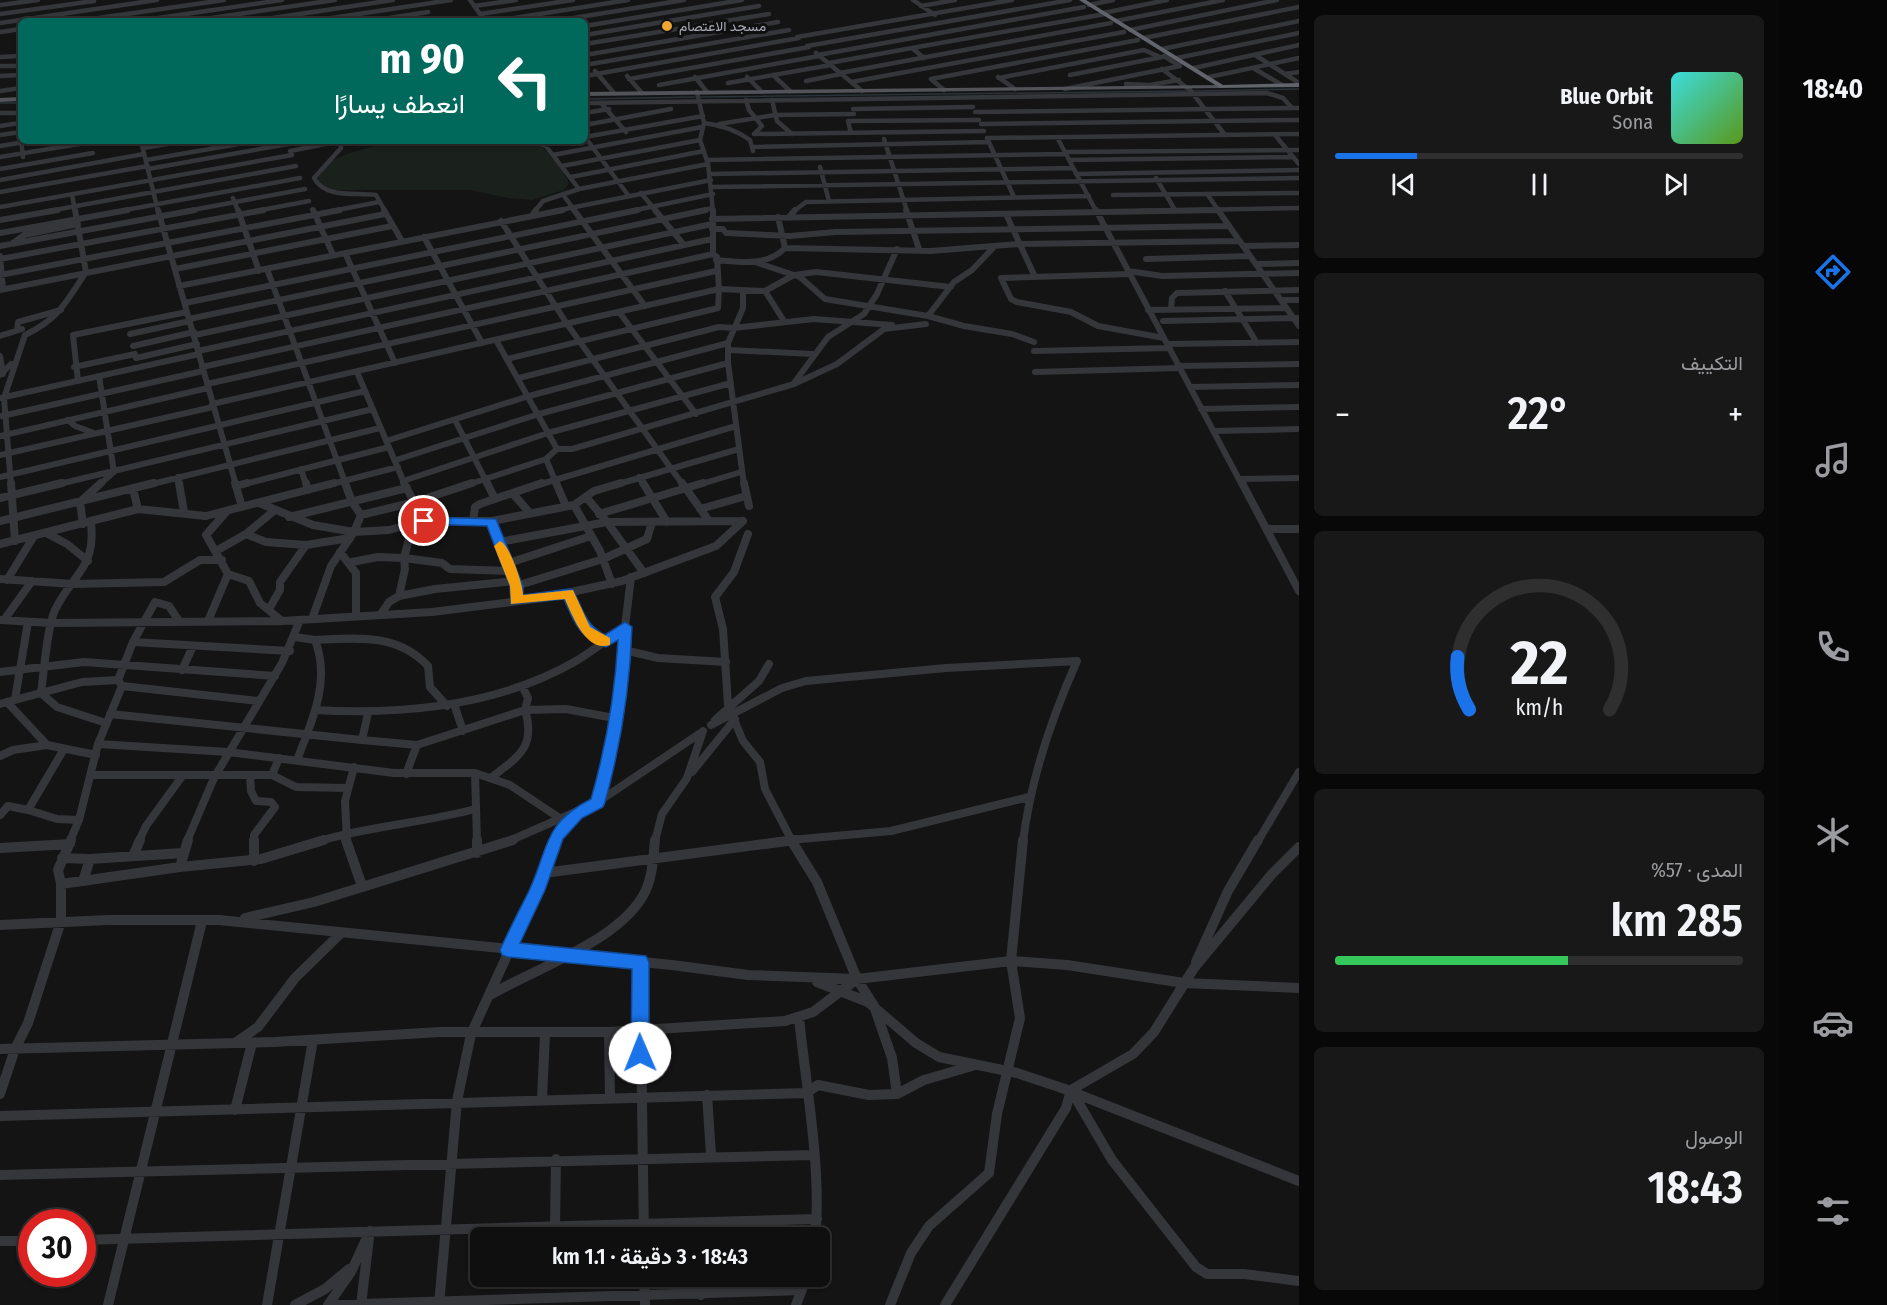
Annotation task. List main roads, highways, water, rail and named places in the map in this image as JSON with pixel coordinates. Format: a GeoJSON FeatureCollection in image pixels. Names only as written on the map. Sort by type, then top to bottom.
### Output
{"type":"FeatureCollection","features":[{"type":"Feature","properties":{"kind":"highway"},"geometry":{"type":"LineString","coordinates":[[1085,4],[1167,55],[1194,68],[1216,85],[1299,84]]}},
{"type":"Feature","properties":{"kind":"highway"},"geometry":{"type":"LineString","coordinates":[[1216,85],[1246,85]]}},
{"type":"Feature","properties":{"kind":"main road"},"geometry":{"type":"LineString","coordinates":[[588,94],[1065,89],[1216,85]]}},
{"type":"Feature","properties":{"kind":"main road"},"geometry":{"type":"LineString","coordinates":[[0,100],[18,99]]}},
{"type":"Feature","properties":{"kind":"waterway"},"geometry":{"type":"LineString","coordinates":[[1194,91],[1299,89]]}},
{"type":"Feature","properties":{"kind":"waterway"},"geometry":{"type":"LineString","coordinates":[[701,97],[1189,91]]}},
{"type":"Feature","properties":{"kind":"waterway"},"geometry":{"type":"LineString","coordinates":[[588,99],[695,97]]}},
{"type":"Feature","properties":{"kind":"waterway"},"geometry":{"type":"LineString","coordinates":[[0,103],[18,103]]}},
{"type":"Feature","properties":{"kind":"place","name":"مسجد الاعتصام"},"geometry":{"type":"Point","coordinates":[667,26]}}]}
